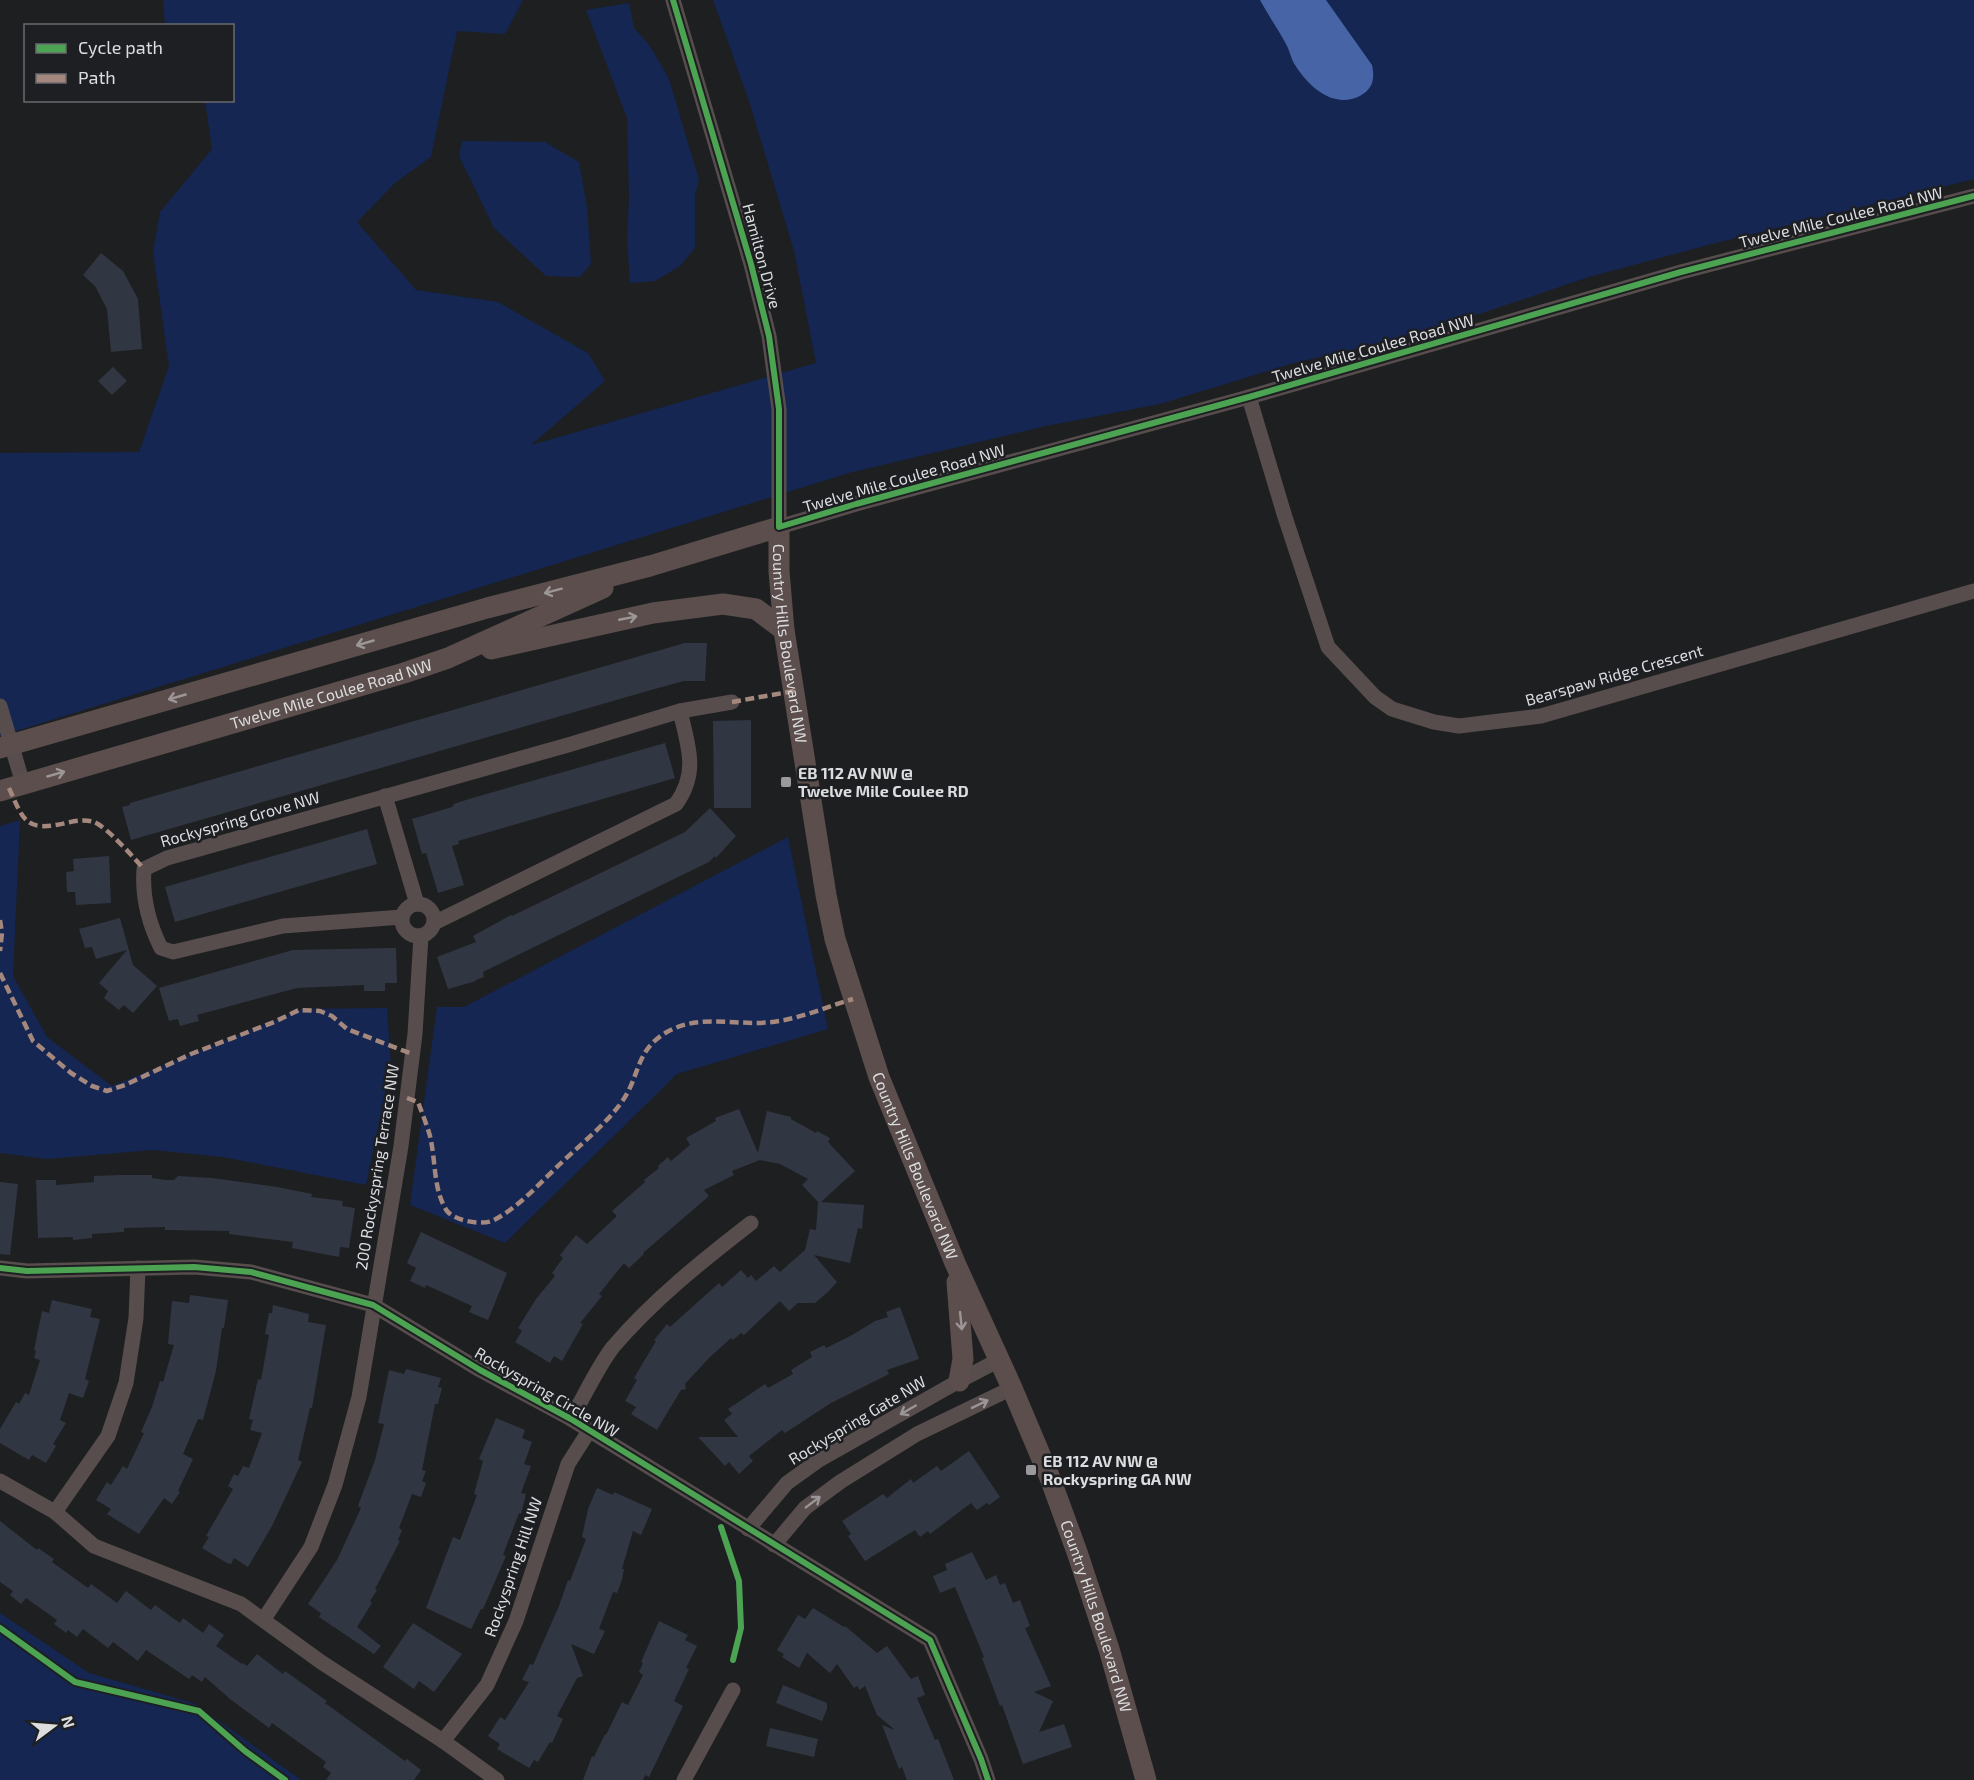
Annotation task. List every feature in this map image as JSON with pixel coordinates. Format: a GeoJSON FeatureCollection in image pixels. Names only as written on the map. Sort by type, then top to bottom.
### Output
{"type":"FeatureCollection","features":[{"type":"Feature","properties":{"kind":"main road","name":"Twelve Mile Coulee Road NW"},"geometry":{"type":"LineString","coordinates":[[6,746],[487,608],[650,566],[779,527]]}},
{"type":"Feature","properties":{"kind":"main road","name":"Country Hills Boulevard NW"},"geometry":{"type":"LineString","coordinates":[[779,527],[779,571],[784,630],[835,939],[879,1077],[955,1263],[1050,1478],[1109,1649],[1146,1780]]}},
{"type":"Feature","properties":{"kind":"main road","name":"Twelve Mile Coulee Road NW"},"geometry":{"type":"LineString","coordinates":[[0,791],[404,673],[448,658],[650,566]]}},
{"type":"Feature","properties":{"kind":"main road"},"geometry":{"type":"LineString","coordinates":[[448,658],[615,621],[723,604],[756,609],[784,630]]}},
{"type":"Feature","properties":{"kind":"main road"},"geometry":{"type":"LineString","coordinates":[[955,1263],[963,1359],[959,1381]]}},
{"type":"Feature","properties":{"kind":"street","name":"Hamilton Drive"},"geometry":{"type":"LineString","coordinates":[[674,0],[751,264],[769,336],[779,409],[779,527]]}},
{"type":"Feature","properties":{"kind":"street","name":"Twelve Mile Coulee Road NW"},"geometry":{"type":"LineString","coordinates":[[779,527],[1249,398],[1681,272],[1974,196]]}},
{"type":"Feature","properties":{"kind":"street","name":"Bearspaw Ridge Crescent"},"geometry":{"type":"LineString","coordinates":[[1249,398],[1328,647],[1375,697],[1392,709],[1434,722],[1459,726],[1524,720],[1541,716],[1974,591]]}},
{"type":"Feature","properties":{"kind":"street","name":"Rockyspring Grove NW"},"geometry":{"type":"LineString","coordinates":[[402,917],[284,926],[173,952],[161,948],[156,937],[143,891],[144,869],[166,858],[680,711],[732,702]]}},
{"type":"Feature","properties":{"kind":"street"},"geometry":{"type":"LineString","coordinates":[[0,706],[6,746],[23,784]]}},
{"type":"Feature","properties":{"kind":"street"},"geometry":{"type":"LineString","coordinates":[[434,923],[434,915],[424,905],[417,904],[407,908],[402,917],[407,931],[421,936],[429,931],[434,923],[676,804],[684,793],[691,763],[680,711]]}},
{"type":"Feature","properties":{"kind":"street"},"geometry":{"type":"LineString","coordinates":[[385,796],[417,904]]}},
{"type":"Feature","properties":{"kind":"street","name":"200 Rockyspring Terrace NW"},"geometry":{"type":"LineString","coordinates":[[264,1619],[310,1547],[335,1485],[358,1397],[397,1169],[415,1034],[421,936]]}},
{"type":"Feature","properties":{"kind":"street"},"geometry":{"type":"LineString","coordinates":[[571,1419],[612,1348],[651,1307],[708,1256],[751,1223]]}},
{"type":"Feature","properties":{"kind":"street","name":"Rockyspring Circle NW"},"geometry":{"type":"LineString","coordinates":[[0,1268],[27,1271],[194,1267],[251,1272],[373,1305],[480,1370],[571,1419],[930,1640],[988,1780]]}},
{"type":"Feature","properties":{"kind":"street"},"geometry":{"type":"LineString","coordinates":[[55,1512],[108,1436],[126,1383],[136,1318],[138,1268]]}},
{"type":"Feature","properties":{"kind":"street","name":"Rockyspring Gate NW"},"geometry":{"type":"LineString","coordinates":[[748,1529],[788,1483],[819,1460],[999,1360]]}},
{"type":"Feature","properties":{"kind":"street"},"geometry":{"type":"LineString","coordinates":[[774,1545],[805,1508],[840,1482],[918,1434],[1012,1388]]}},
{"type":"Feature","properties":{"kind":"street","name":"Rockyspring Hill NW"},"geometry":{"type":"LineString","coordinates":[[442,1741],[487,1684],[516,1621],[568,1464],[590,1431]]}},
{"type":"Feature","properties":{"kind":"street"},"geometry":{"type":"LineString","coordinates":[[0,1480],[55,1512],[94,1546],[241,1604],[321,1662],[497,1780]]}},
{"type":"Feature","properties":{"kind":"street"},"geometry":{"type":"LineString","coordinates":[[684,1780],[733,1690]]}},
{"type":"Feature","properties":{"kind":"shaded area"},"geometry":{"type":"Polygon","coordinates":[[[163,0],[523,0],[505,34],[457,31],[431,157],[396,182],[357,222],[416,290],[498,302],[588,353],[605,381],[531,445],[816,363],[794,251],[749,101],[713,0],[1974,0],[1974,179],[1589,277],[1485,312],[1372,345],[1294,363],[1160,404],[1046,426],[849,473],[0,736],[0,453],[139,452],[169,366],[153,252],[160,212],[212,149],[205,102],[234,102],[234,24],[165,24],[163,0]]]}},
{"type":"Feature","properties":{"kind":"shaded area"},"geometry":{"type":"Polygon","coordinates":[[[1260,0],[1326,0],[1372,65],[1373,79],[1368,90],[1360,96],[1340,100],[1331,98],[1315,88],[1295,65],[1286,44],[1260,0]]]}},
{"type":"Feature","properties":{"kind":"shaded area"},"geometry":{"type":"Polygon","coordinates":[[[629,3],[634,28],[650,46],[669,79],[699,180],[695,196],[695,248],[680,266],[655,281],[630,283],[627,239],[629,198],[627,118],[586,10],[629,3]]]}},
{"type":"Feature","properties":{"kind":"shaded area"},"geometry":{"type":"Polygon","coordinates":[[[462,141],[545,142],[579,162],[587,207],[591,264],[580,277],[546,276],[494,228],[459,156],[462,141]]]}},
{"type":"Feature","properties":{"kind":"shaded area"},"geometry":{"type":"Polygon","coordinates":[[[20,820],[13,976],[47,1037],[112,1086],[302,1009],[387,1008],[391,1065],[366,1185],[223,1157],[153,1150],[47,1159],[0,1153],[0,826],[20,820]]]}},
{"type":"Feature","properties":{"kind":"shaded area"},"geometry":{"type":"Polygon","coordinates":[[[788,837],[828,1029],[677,1074],[505,1243],[410,1205],[437,1007],[464,1007],[788,837]]]}},
{"type":"Feature","properties":{"kind":"shaded area"},"geometry":{"type":"Polygon","coordinates":[[[0,1613],[89,1673],[196,1704],[301,1780],[0,1780],[0,1613]]]}},
{"type":"Feature","properties":{"kind":"building"},"geometry":{"type":"Polygon","coordinates":[[[101,253],[123,271],[138,299],[142,349],[111,352],[107,309],[95,286],[83,275],[101,253]]]}},
{"type":"Feature","properties":{"kind":"building"},"geometry":{"type":"Polygon","coordinates":[[[113,367],[127,381],[112,395],[98,381],[113,367]]]}},
{"type":"Feature","properties":{"kind":"building"},"geometry":{"type":"Polygon","coordinates":[[[685,643],[707,643],[705,681],[684,681],[651,690],[131,840],[122,807],[130,803],[685,643]]]}},
{"type":"Feature","properties":{"kind":"building"},"geometry":{"type":"Polygon","coordinates":[[[751,720],[751,808],[714,808],[713,721],[751,720]]]}},
{"type":"Feature","properties":{"kind":"building"},"geometry":{"type":"Polygon","coordinates":[[[665,743],[675,778],[458,841],[459,844],[452,846],[464,885],[438,893],[426,853],[422,854],[412,819],[452,807],[454,804],[469,799],[665,743]]]}},
{"type":"Feature","properties":{"kind":"building"},"geometry":{"type":"Polygon","coordinates":[[[710,808],[736,836],[716,858],[715,856],[709,862],[483,972],[484,977],[476,981],[448,989],[437,957],[476,942],[473,936],[511,915],[685,832],[710,808]]]}},
{"type":"Feature","properties":{"kind":"building"},"geometry":{"type":"Polygon","coordinates":[[[367,829],[377,864],[175,922],[165,887],[367,829]]]}},
{"type":"Feature","properties":{"kind":"building"},"geometry":{"type":"Polygon","coordinates":[[[109,856],[111,903],[76,905],[75,892],[67,892],[66,872],[74,871],[73,859],[109,856]]]}},
{"type":"Feature","properties":{"kind":"building"},"geometry":{"type":"Polygon","coordinates":[[[120,918],[133,965],[157,986],[133,1013],[124,1005],[119,1010],[104,998],[108,991],[99,983],[127,950],[96,959],[92,947],[85,948],[79,929],[120,918]]]}},
{"type":"Feature","properties":{"kind":"building"},"geometry":{"type":"Polygon","coordinates":[[[396,948],[397,983],[385,983],[385,991],[364,991],[364,985],[297,988],[197,1015],[199,1021],[180,1026],[178,1019],[169,1021],[159,988],[293,950],[396,948]]]}},
{"type":"Feature","properties":{"kind":"building"},"geometry":{"type":"Polygon","coordinates":[[[739,1109],[758,1153],[767,1111],[791,1117],[816,1133],[817,1131],[830,1138],[828,1142],[855,1171],[821,1202],[864,1205],[862,1229],[858,1228],[850,1263],[814,1255],[837,1282],[828,1292],[815,1303],[798,1303],[789,1311],[780,1301],[744,1335],[741,1333],[733,1340],[731,1338],[685,1384],[686,1389],[681,1390],[657,1430],[631,1414],[636,1407],[625,1401],[637,1380],[634,1378],[656,1341],[654,1340],[667,1324],[670,1327],[719,1283],[722,1287],[741,1270],[748,1278],[751,1275],[756,1281],[774,1266],[780,1272],[805,1250],[810,1229],[816,1230],[818,1202],[802,1185],[808,1179],[780,1164],[760,1160],[732,1171],[734,1175],[704,1190],[709,1196],[629,1268],[624,1263],[599,1294],[602,1296],[580,1323],[583,1324],[562,1361],[554,1356],[550,1363],[515,1342],[522,1331],[518,1328],[536,1299],[555,1276],[552,1273],[563,1258],[560,1255],[576,1235],[587,1244],[617,1216],[612,1211],[645,1182],[644,1180],[659,1168],[658,1166],[668,1157],[671,1161],[690,1145],[686,1138],[716,1121],[715,1118],[739,1109]]]}},
{"type":"Feature","properties":{"kind":"building"},"geometry":{"type":"Polygon","coordinates":[[[152,1175],[152,1178],[166,1180],[174,1180],[178,1176],[212,1178],[277,1187],[312,1194],[311,1197],[343,1201],[342,1206],[355,1208],[349,1248],[340,1247],[339,1257],[292,1248],[293,1242],[229,1234],[229,1231],[165,1230],[165,1227],[124,1228],[124,1232],[92,1234],[92,1238],[73,1240],[73,1237],[38,1238],[36,1180],[56,1180],[56,1185],[94,1182],[94,1176],[152,1175]]]}},
{"type":"Feature","properties":{"kind":"building"},"geometry":{"type":"Polygon","coordinates":[[[0,1182],[18,1184],[10,1255],[0,1254],[0,1182]]]}},
{"type":"Feature","properties":{"kind":"building"},"geometry":{"type":"Polygon","coordinates":[[[421,1232],[507,1273],[488,1320],[469,1312],[472,1306],[426,1285],[425,1288],[410,1281],[416,1268],[407,1263],[421,1232]]]}},
{"type":"Feature","properties":{"kind":"building"},"geometry":{"type":"Polygon","coordinates":[[[190,1295],[228,1300],[216,1371],[203,1420],[198,1419],[183,1454],[193,1459],[178,1491],[180,1492],[172,1504],[164,1498],[139,1534],[107,1514],[111,1509],[96,1500],[107,1482],[111,1485],[123,1466],[127,1469],[144,1433],[141,1432],[160,1381],[163,1382],[174,1345],[168,1344],[172,1301],[189,1303],[190,1295]]]}},
{"type":"Feature","properties":{"kind":"building"},"geometry":{"type":"Polygon","coordinates":[[[52,1300],[92,1309],[90,1317],[100,1319],[85,1379],[89,1381],[83,1398],[69,1393],[60,1420],[66,1423],[53,1444],[56,1446],[46,1463],[32,1455],[29,1460],[0,1443],[0,1429],[16,1402],[19,1404],[25,1393],[29,1395],[40,1360],[34,1358],[36,1351],[34,1350],[42,1311],[49,1313],[52,1300]]]}},
{"type":"Feature","properties":{"kind":"building"},"geometry":{"type":"Polygon","coordinates":[[[273,1305],[309,1314],[308,1322],[326,1325],[312,1408],[310,1408],[298,1460],[302,1462],[272,1526],[248,1567],[234,1558],[231,1564],[227,1563],[202,1548],[209,1537],[206,1536],[233,1489],[228,1486],[234,1474],[238,1476],[243,1466],[249,1468],[262,1433],[250,1430],[253,1420],[249,1419],[258,1379],[261,1380],[269,1335],[265,1334],[273,1305]]]}},
{"type":"Feature","properties":{"kind":"building"},"geometry":{"type":"Polygon","coordinates":[[[900,1307],[919,1359],[887,1370],[889,1374],[831,1403],[785,1433],[782,1430],[749,1456],[753,1461],[739,1474],[729,1462],[725,1466],[698,1437],[738,1437],[724,1420],[732,1414],[728,1409],[765,1384],[768,1388],[793,1374],[791,1370],[812,1357],[810,1352],[824,1345],[826,1348],[875,1321],[888,1317],[886,1312],[900,1307]]]}},
{"type":"Feature","properties":{"kind":"building"},"geometry":{"type":"Polygon","coordinates":[[[406,1369],[441,1378],[438,1387],[442,1388],[438,1404],[435,1404],[422,1470],[426,1471],[422,1481],[426,1483],[421,1497],[412,1494],[399,1528],[402,1530],[398,1540],[400,1541],[375,1589],[377,1590],[370,1601],[372,1603],[357,1627],[381,1646],[374,1654],[319,1617],[321,1613],[308,1604],[337,1560],[361,1508],[358,1506],[375,1460],[384,1424],[378,1423],[389,1370],[404,1374],[406,1369]]]}},
{"type":"Feature","properties":{"kind":"building"},"geometry":{"type":"Polygon","coordinates":[[[496,1418],[525,1430],[522,1438],[532,1442],[524,1464],[531,1466],[521,1493],[526,1494],[521,1514],[519,1513],[503,1555],[506,1556],[483,1609],[471,1629],[426,1608],[453,1537],[460,1540],[477,1495],[474,1494],[483,1461],[479,1459],[496,1418]]]}},
{"type":"Feature","properties":{"kind":"building"},"geometry":{"type":"Polygon","coordinates":[[[969,1451],[1000,1497],[977,1510],[971,1503],[930,1534],[928,1531],[920,1537],[915,1530],[865,1561],[848,1536],[851,1534],[842,1521],[883,1494],[887,1498],[911,1479],[913,1483],[937,1466],[941,1471],[969,1451]]]}},
{"type":"Feature","properties":{"kind":"building"},"geometry":{"type":"Polygon","coordinates":[[[597,1488],[613,1495],[614,1492],[652,1509],[641,1535],[633,1531],[622,1569],[624,1569],[622,1580],[617,1593],[613,1592],[599,1629],[605,1631],[594,1654],[571,1644],[583,1676],[577,1678],[557,1716],[563,1719],[552,1743],[550,1742],[538,1762],[534,1760],[529,1768],[497,1749],[500,1744],[488,1736],[500,1717],[505,1720],[529,1682],[522,1680],[530,1664],[533,1665],[568,1580],[570,1581],[586,1539],[582,1537],[588,1509],[597,1488]]]}},
{"type":"Feature","properties":{"kind":"building"},"geometry":{"type":"Polygon","coordinates":[[[0,1521],[37,1550],[38,1548],[54,1559],[52,1562],[88,1588],[91,1584],[117,1603],[126,1591],[151,1610],[155,1605],[180,1623],[183,1618],[203,1633],[209,1624],[224,1635],[216,1646],[242,1664],[247,1666],[257,1654],[283,1674],[285,1671],[327,1701],[325,1703],[421,1770],[414,1780],[326,1780],[331,1773],[323,1767],[326,1762],[272,1723],[269,1728],[205,1677],[202,1682],[192,1675],[189,1679],[146,1650],[138,1661],[113,1642],[108,1648],[83,1629],[77,1637],[68,1630],[66,1633],[54,1624],[57,1620],[26,1598],[21,1604],[10,1595],[13,1591],[0,1582],[0,1521]]]}},
{"type":"Feature","properties":{"kind":"building"},"geometry":{"type":"Polygon","coordinates":[[[972,1552],[986,1580],[996,1575],[1000,1585],[1005,1583],[1013,1603],[1020,1600],[1030,1626],[1025,1628],[1051,1686],[1034,1692],[1053,1701],[1039,1732],[1064,1724],[1072,1747],[1023,1764],[982,1658],[984,1657],[955,1587],[940,1593],[933,1576],[947,1570],[945,1564],[972,1552]]]}},
{"type":"Feature","properties":{"kind":"building"},"geometry":{"type":"Polygon","coordinates":[[[813,1608],[845,1626],[877,1653],[887,1646],[911,1679],[918,1676],[925,1695],[917,1698],[935,1740],[938,1739],[954,1780],[907,1780],[902,1767],[899,1769],[882,1725],[895,1730],[877,1715],[865,1686],[860,1690],[857,1686],[854,1688],[837,1664],[830,1673],[807,1653],[799,1668],[782,1657],[784,1654],[777,1650],[798,1615],[805,1619],[813,1608]]]}},
{"type":"Feature","properties":{"kind":"building"},"geometry":{"type":"Polygon","coordinates":[[[659,1621],[688,1635],[685,1640],[697,1646],[674,1701],[683,1706],[649,1777],[645,1775],[643,1780],[583,1780],[592,1756],[594,1757],[622,1702],[628,1705],[643,1675],[639,1672],[643,1663],[641,1662],[659,1621]]]}},
{"type":"Feature","properties":{"kind":"building"},"geometry":{"type":"Polygon","coordinates":[[[413,1623],[462,1654],[434,1692],[419,1681],[414,1689],[383,1667],[413,1623]]]}},
{"type":"Feature","properties":{"kind":"building"},"geometry":{"type":"Polygon","coordinates":[[[783,1685],[827,1703],[822,1721],[776,1703],[783,1685]]]}},
{"type":"Feature","properties":{"kind":"building"},"geometry":{"type":"Polygon","coordinates":[[[770,1728],[818,1739],[814,1757],[766,1746],[770,1728]]]}},
{"type":"Feature","properties":{"kind":"marked path"},"geometry":{"type":"LineString","coordinates":[[732,702],[794,691]]}},
{"type":"Feature","properties":{"kind":"marked path"},"geometry":{"type":"LineString","coordinates":[[9,788],[28,822],[42,826],[80,821],[94,822],[113,836],[144,869]]}},
{"type":"Feature","properties":{"kind":"marked path"},"geometry":{"type":"LineString","coordinates":[[0,920],[2,933],[0,951]]}},
{"type":"Feature","properties":{"kind":"marked path"},"geometry":{"type":"LineString","coordinates":[[0,973],[33,1041],[71,1073],[92,1086],[107,1091],[299,1010],[320,1011],[332,1016],[347,1029],[412,1054]]}},
{"type":"Feature","properties":{"kind":"marked path"},"geometry":{"type":"LineString","coordinates":[[407,1098],[418,1102],[426,1123],[439,1194],[447,1211],[462,1220],[489,1222],[521,1202],[607,1119],[627,1093],[649,1047],[667,1032],[694,1023],[779,1021],[853,999]]}},
{"type":"Feature","properties":{"kind":"cycle path"},"geometry":{"type":"LineString","coordinates":[[673,0],[751,264],[769,336],[779,409],[779,527],[1249,397],[1681,272],[1974,196]]}},
{"type":"Feature","properties":{"kind":"cycle path"},"geometry":{"type":"LineString","coordinates":[[0,1268],[27,1271],[194,1267],[251,1272],[373,1305],[480,1370],[571,1419],[930,1640],[988,1780]]}},
{"type":"Feature","properties":{"kind":"cycle path"},"geometry":{"type":"LineString","coordinates":[[721,1527],[739,1581],[741,1628],[733,1660]]}},
{"type":"Feature","properties":{"kind":"cycle path"},"geometry":{"type":"LineString","coordinates":[[0,1628],[75,1682],[199,1711],[245,1751],[285,1780]]}},
{"type":"Feature","properties":{"kind":"place","name":"EB 112 AV NW @ Twelve Mile Coulee RD"},"geometry":{"type":"Point","coordinates":[786,782]}},
{"type":"Feature","properties":{"kind":"place","name":"EB 112 AV NW @ Rockyspring GA NW"},"geometry":{"type":"Point","coordinates":[1031,1470]}}]}
